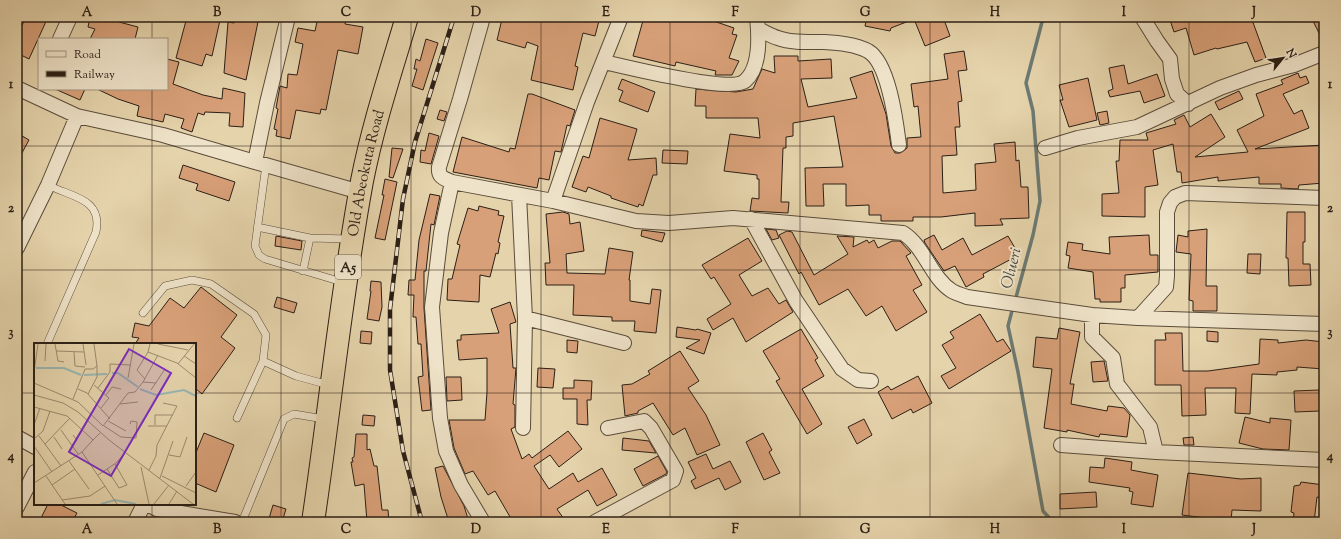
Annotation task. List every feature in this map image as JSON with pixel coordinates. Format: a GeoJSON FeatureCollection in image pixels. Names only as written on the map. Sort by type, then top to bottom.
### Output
{"type":"FeatureCollection","features":[{"type":"Feature","properties":{"kind":"highway","name":"Old Abeokuta Road"},"geometry":{"type":"LineString","coordinates":[[313,522],[328,419],[331,386],[360,192],[376,123],[406,17]]}},
{"type":"Feature","properties":{"kind":"street"},"geometry":{"type":"LineString","coordinates":[[60,38],[70,17]]}},
{"type":"Feature","properties":{"kind":"street"},"geometry":{"type":"LineString","coordinates":[[260,164],[267,103],[288,17]]}},
{"type":"Feature","properties":{"kind":"street"},"geometry":{"type":"LineString","coordinates":[[483,17],[439,167],[438,173],[440,177],[452,182],[553,201],[636,221],[669,223],[733,218],[903,233],[912,240],[946,286],[953,292],[967,297],[1092,315],[1138,318],[1324,324]]}},
{"type":"Feature","properties":{"kind":"street"},"geometry":{"type":"LineString","coordinates":[[553,201],[587,102],[621,17]]}},
{"type":"Feature","properties":{"kind":"street"},"geometry":{"type":"LineString","coordinates":[[1142,17],[1170,59],[1172,79],[1177,94],[1188,104]]}},
{"type":"Feature","properties":{"kind":"street"},"geometry":{"type":"LineString","coordinates":[[604,62],[712,84],[737,84],[744,82],[751,75],[759,46],[758,23]]}},
{"type":"Feature","properties":{"kind":"street"},"geometry":{"type":"LineString","coordinates":[[758,23],[779,39]]}},
{"type":"Feature","properties":{"kind":"street"},"geometry":{"type":"LineString","coordinates":[[759,46],[779,39],[835,43],[859,47],[869,52],[878,60],[886,82],[894,106],[900,145]]}},
{"type":"Feature","properties":{"kind":"street"},"geometry":{"type":"LineString","coordinates":[[1045,148],[1078,138],[1137,128],[1220,88],[1256,75],[1294,65],[1324,53]]}},
{"type":"Feature","properties":{"kind":"street"},"geometry":{"type":"LineString","coordinates":[[17,88],[36,90],[77,116],[163,135],[360,192]]}},
{"type":"Feature","properties":{"kind":"street"},"geometry":{"type":"LineString","coordinates":[[17,248],[48,185],[77,116]]}},
{"type":"Feature","properties":{"kind":"street"},"geometry":{"type":"LineString","coordinates":[[452,182],[441,233],[432,307],[440,418],[446,451],[461,486],[483,522]]}},
{"type":"Feature","properties":{"kind":"street"},"geometry":{"type":"LineString","coordinates":[[1138,318],[1166,287],[1168,276],[1167,212],[1170,203],[1175,197],[1185,193],[1208,193],[1324,198]]}},
{"type":"Feature","properties":{"kind":"street"},"geometry":{"type":"LineString","coordinates":[[519,195],[525,318],[523,428]]}},
{"type":"Feature","properties":{"kind":"street"},"geometry":{"type":"LineString","coordinates":[[751,219],[796,301],[842,369],[858,380],[871,382]]}},
{"type":"Feature","properties":{"kind":"street"},"geometry":{"type":"LineString","coordinates":[[1092,315],[1092,337],[1113,358],[1118,384],[1150,427],[1156,452]]}},
{"type":"Feature","properties":{"kind":"street"},"geometry":{"type":"LineString","coordinates":[[525,318],[624,343]]}},
{"type":"Feature","properties":{"kind":"street"},"geometry":{"type":"LineString","coordinates":[[595,522],[673,480],[676,471],[651,428],[644,421],[608,428]]}},
{"type":"Feature","properties":{"kind":"street"},"geometry":{"type":"LineString","coordinates":[[17,437],[34,446]]}},
{"type":"Feature","properties":{"kind":"street"},"geometry":{"type":"LineString","coordinates":[[1061,445],[1156,452],[1324,460]]}},
{"type":"Feature","properties":{"kind":"street"},"geometry":{"type":"LineString","coordinates":[[17,507],[34,474]]}},
{"type":"Feature","properties":{"kind":"street"},"geometry":{"type":"LineString","coordinates":[[135,522],[145,505]]}},
{"type":"Feature","properties":{"kind":"street"},"geometry":{"type":"LineString","coordinates":[[148,505],[157,509],[235,522]]}},
{"type":"Feature","properties":{"kind":"lane"},"geometry":{"type":"LineString","coordinates":[[260,164],[255,246],[259,255],[265,259],[346,284]]}},
{"type":"Feature","properties":{"kind":"lane"},"geometry":{"type":"LineString","coordinates":[[47,343],[96,232],[98,221],[95,211],[88,202],[48,185]]}},
{"type":"Feature","properties":{"kind":"lane"},"geometry":{"type":"LineString","coordinates":[[257,227],[310,238],[353,239]]}},
{"type":"Feature","properties":{"kind":"lane"},"geometry":{"type":"LineString","coordinates":[[303,271],[310,238]]}},
{"type":"Feature","properties":{"kind":"lane"},"geometry":{"type":"LineString","coordinates":[[143,312],[165,286],[192,280],[212,284],[254,314],[266,335],[262,360],[236,418]]}},
{"type":"Feature","properties":{"kind":"lane"},"geometry":{"type":"LineString","coordinates":[[262,360],[296,376],[331,386]]}},
{"type":"Feature","properties":{"kind":"lane"},"geometry":{"type":"LineString","coordinates":[[242,522],[284,419],[294,414],[328,419]]}},
{"type":"Feature","properties":{"kind":"building"},"geometry":{"type":"Polygon","coordinates":[[[26,17],[48,17],[29,59],[17,53],[17,36],[26,17]]]}},
{"type":"Feature","properties":{"kind":"building"},"geometry":{"type":"Polygon","coordinates":[[[90,17],[121,17],[119,22],[138,27],[135,38],[90,38],[95,29],[88,27],[90,17]]]}},
{"type":"Feature","properties":{"kind":"building"},"geometry":{"type":"Polygon","coordinates":[[[187,17],[208,17],[220,20],[212,56],[206,54],[202,66],[176,58],[187,17]]]}},
{"type":"Feature","properties":{"kind":"building"},"geometry":{"type":"Polygon","coordinates":[[[236,17],[259,17],[246,80],[224,73],[228,22],[234,23],[236,17]]]}},
{"type":"Feature","properties":{"kind":"building"},"geometry":{"type":"Polygon","coordinates":[[[318,17],[346,18],[345,24],[363,27],[358,54],[338,50],[326,110],[321,109],[320,114],[296,110],[290,139],[276,136],[277,130],[274,129],[280,86],[287,88],[288,74],[297,75],[303,44],[295,42],[298,28],[315,31],[318,17]]]}},
{"type":"Feature","properties":{"kind":"building"},"geometry":{"type":"Polygon","coordinates":[[[510,17],[600,17],[595,36],[583,33],[575,66],[578,67],[573,90],[531,80],[538,46],[527,42],[525,48],[497,40],[502,19],[510,22],[510,17]]]}},
{"type":"Feature","properties":{"kind":"building"},"geometry":{"type":"Polygon","coordinates":[[[644,17],[702,17],[734,28],[732,34],[737,35],[729,58],[739,61],[732,75],[715,75],[716,71],[676,62],[675,66],[633,56],[644,17]]]}},
{"type":"Feature","properties":{"kind":"building"},"geometry":{"type":"Polygon","coordinates":[[[867,17],[943,17],[950,36],[925,46],[914,19],[891,28],[890,31],[865,26],[867,17]]]}},
{"type":"Feature","properties":{"kind":"building"},"geometry":{"type":"Polygon","coordinates":[[[1169,17],[1251,17],[1266,58],[1255,62],[1247,42],[1216,48],[1194,55],[1186,28],[1174,32],[1169,17]]]}},
{"type":"Feature","properties":{"kind":"building"},"geometry":{"type":"Polygon","coordinates":[[[1311,17],[1324,17],[1324,43],[1311,17]]]}},
{"type":"Feature","properties":{"kind":"building"},"geometry":{"type":"Polygon","coordinates":[[[426,39],[438,43],[423,90],[412,86],[417,69],[414,69],[416,59],[420,61],[426,39]]]}},
{"type":"Feature","properties":{"kind":"building"},"geometry":{"type":"Polygon","coordinates":[[[964,51],[967,70],[958,71],[962,101],[958,102],[960,127],[955,127],[957,155],[942,156],[943,193],[976,190],[975,164],[996,162],[994,144],[1015,142],[1016,161],[1019,160],[1021,187],[1028,187],[1029,218],[1000,219],[1003,225],[975,226],[975,213],[941,217],[913,217],[913,221],[881,221],[881,215],[869,215],[869,205],[846,206],[846,184],[823,184],[824,206],[806,206],[805,168],[843,167],[834,116],[793,123],[793,136],[786,137],[786,148],[783,148],[781,202],[789,202],[788,213],[750,211],[752,198],[759,199],[759,179],[757,179],[757,175],[724,171],[730,134],[760,138],[758,118],[706,118],[706,106],[695,106],[696,89],[736,92],[753,89],[762,69],[775,73],[774,56],[798,56],[798,61],[831,59],[832,78],[801,79],[808,107],[857,98],[850,78],[872,71],[886,114],[891,146],[895,153],[900,153],[907,148],[907,138],[921,137],[918,106],[914,107],[911,84],[948,79],[944,54],[964,51]]]}},
{"type":"Feature","properties":{"kind":"building"},"geometry":{"type":"Polygon","coordinates":[[[168,59],[179,62],[173,84],[203,95],[222,99],[223,88],[245,93],[243,127],[229,126],[230,113],[205,112],[204,115],[198,113],[192,132],[181,128],[184,119],[165,114],[163,122],[137,116],[139,106],[118,99],[99,90],[168,90],[168,59]]]}},
{"type":"Feature","properties":{"kind":"building"},"geometry":{"type":"Polygon","coordinates":[[[1124,65],[1128,84],[1157,74],[1165,96],[1144,103],[1140,91],[1110,97],[1108,91],[1113,89],[1109,68],[1124,65]]]}},
{"type":"Feature","properties":{"kind":"building"},"geometry":{"type":"Polygon","coordinates":[[[1298,73],[1300,78],[1306,76],[1309,83],[1283,94],[1294,114],[1302,110],[1309,128],[1255,149],[1324,145],[1324,183],[1299,185],[1298,189],[1281,188],[1281,184],[1259,184],[1259,177],[1218,181],[1218,177],[1182,183],[1181,172],[1177,172],[1173,144],[1153,150],[1158,185],[1145,187],[1145,217],[1102,216],[1102,194],[1119,193],[1116,161],[1119,161],[1120,140],[1148,140],[1146,133],[1176,124],[1174,120],[1184,115],[1190,127],[1211,114],[1225,137],[1195,157],[1248,152],[1237,130],[1264,116],[1256,94],[1283,84],[1281,80],[1298,73]]]}},
{"type":"Feature","properties":{"kind":"building"},"geometry":{"type":"Polygon","coordinates":[[[1088,78],[1097,120],[1069,127],[1060,100],[1063,100],[1059,85],[1088,78]]]}},
{"type":"Feature","properties":{"kind":"building"},"geometry":{"type":"Polygon","coordinates":[[[622,79],[655,92],[648,112],[619,101],[623,91],[618,89],[622,79]]]}},
{"type":"Feature","properties":{"kind":"building"},"geometry":{"type":"Polygon","coordinates":[[[57,90],[85,90],[80,100],[57,90]]]}},
{"type":"Feature","properties":{"kind":"building"},"geometry":{"type":"Polygon","coordinates":[[[1239,91],[1243,99],[1219,110],[1215,102],[1239,91]]]}},
{"type":"Feature","properties":{"kind":"building"},"geometry":{"type":"Polygon","coordinates":[[[528,94],[532,94],[575,110],[570,126],[567,125],[561,152],[555,151],[549,180],[539,178],[537,188],[453,172],[462,137],[509,152],[510,148],[515,149],[528,94]]]}},
{"type":"Feature","properties":{"kind":"building"},"geometry":{"type":"Polygon","coordinates":[[[440,110],[447,112],[444,121],[437,119],[440,110]]]}},
{"type":"Feature","properties":{"kind":"building"},"geometry":{"type":"Polygon","coordinates":[[[1107,111],[1109,123],[1100,125],[1097,113],[1107,111]]]}},
{"type":"Feature","properties":{"kind":"building"},"geometry":{"type":"Polygon","coordinates":[[[600,118],[637,129],[628,160],[656,158],[657,175],[653,175],[643,206],[639,204],[638,207],[611,198],[611,196],[588,187],[586,192],[572,187],[583,156],[589,158],[600,118]]]}},
{"type":"Feature","properties":{"kind":"building"},"geometry":{"type":"Polygon","coordinates":[[[17,133],[29,140],[17,162],[17,133]]]}},
{"type":"Feature","properties":{"kind":"building"},"geometry":{"type":"Polygon","coordinates":[[[429,133],[439,136],[431,164],[420,162],[421,150],[425,151],[429,133]]]}},
{"type":"Feature","properties":{"kind":"building"},"geometry":{"type":"Polygon","coordinates":[[[392,148],[403,149],[393,178],[389,177],[392,148]]]}},
{"type":"Feature","properties":{"kind":"building"},"geometry":{"type":"Polygon","coordinates":[[[663,150],[688,151],[687,164],[662,163],[663,150]]]}},
{"type":"Feature","properties":{"kind":"building"},"geometry":{"type":"Polygon","coordinates":[[[183,165],[235,182],[229,201],[196,190],[198,184],[179,178],[183,165]]]}},
{"type":"Feature","properties":{"kind":"building"},"geometry":{"type":"Polygon","coordinates":[[[385,179],[397,182],[385,240],[375,238],[384,195],[382,195],[385,179]]]}},
{"type":"Feature","properties":{"kind":"building"},"geometry":{"type":"Polygon","coordinates":[[[430,194],[440,196],[434,225],[431,224],[426,271],[424,271],[424,308],[431,410],[422,411],[418,377],[423,376],[421,344],[418,344],[416,317],[413,317],[414,295],[408,295],[409,280],[415,280],[419,240],[430,194]]]}},
{"type":"Feature","properties":{"kind":"building"},"geometry":{"type":"Polygon","coordinates":[[[479,206],[499,211],[498,215],[504,216],[498,242],[500,243],[498,254],[496,253],[490,277],[480,275],[479,302],[447,300],[448,279],[452,279],[460,245],[457,244],[468,208],[478,211],[479,206]]]}},
{"type":"Feature","properties":{"kind":"building"},"geometry":{"type":"Polygon","coordinates":[[[563,212],[569,214],[570,224],[580,222],[584,251],[566,254],[567,273],[605,274],[609,248],[633,252],[629,280],[630,301],[650,304],[652,289],[661,290],[656,333],[634,331],[635,321],[612,321],[612,317],[573,315],[574,285],[546,285],[545,263],[550,263],[546,214],[563,212]]]}},
{"type":"Feature","properties":{"kind":"building"},"geometry":{"type":"Polygon","coordinates":[[[1287,212],[1305,212],[1303,264],[1310,264],[1311,285],[1289,286],[1288,258],[1286,258],[1287,212]]]}},
{"type":"Feature","properties":{"kind":"building"},"geometry":{"type":"Polygon","coordinates":[[[766,229],[776,230],[779,238],[772,240],[766,229]]]}},
{"type":"Feature","properties":{"kind":"building"},"geometry":{"type":"Polygon","coordinates":[[[1207,229],[1206,286],[1217,286],[1217,311],[1193,311],[1193,301],[1189,300],[1191,254],[1176,252],[1178,235],[1188,237],[1188,231],[1207,229]]]}},
{"type":"Feature","properties":{"kind":"building"},"geometry":{"type":"Polygon","coordinates":[[[642,230],[665,233],[662,242],[641,236],[642,230]]]}},
{"type":"Feature","properties":{"kind":"building"},"geometry":{"type":"Polygon","coordinates":[[[787,231],[792,232],[814,275],[848,254],[837,236],[854,237],[853,247],[867,240],[869,243],[874,240],[878,248],[892,241],[900,241],[911,253],[906,256],[922,285],[913,290],[927,312],[896,331],[882,306],[866,316],[848,289],[819,305],[801,272],[799,274],[779,235],[787,231]]]}},
{"type":"Feature","properties":{"kind":"building"},"geometry":{"type":"Polygon","coordinates":[[[934,235],[942,250],[963,238],[972,255],[1008,236],[1019,255],[983,274],[984,277],[966,287],[955,266],[944,271],[925,243],[924,240],[934,235]]]}},
{"type":"Feature","properties":{"kind":"building"},"geometry":{"type":"Polygon","coordinates":[[[1149,235],[1150,255],[1158,255],[1158,272],[1125,275],[1125,288],[1121,288],[1121,302],[1100,302],[1100,299],[1095,299],[1093,272],[1068,268],[1070,256],[1066,255],[1068,242],[1083,244],[1082,250],[1110,254],[1109,237],[1149,235]]]}},
{"type":"Feature","properties":{"kind":"building"},"geometry":{"type":"Polygon","coordinates":[[[276,236],[302,241],[301,250],[275,246],[276,236]]]}},
{"type":"Feature","properties":{"kind":"building"},"geometry":{"type":"Polygon","coordinates":[[[748,238],[762,261],[739,275],[752,296],[768,288],[779,304],[786,300],[793,312],[746,342],[733,318],[713,330],[707,319],[731,304],[714,277],[711,279],[702,265],[748,238]]]}},
{"type":"Feature","properties":{"kind":"building"},"geometry":{"type":"Polygon","coordinates":[[[1248,254],[1261,254],[1260,274],[1247,273],[1248,254]]]}},
{"type":"Feature","properties":{"kind":"building"},"geometry":{"type":"Polygon","coordinates":[[[371,281],[381,282],[382,307],[379,321],[367,319],[371,281]]]}},
{"type":"Feature","properties":{"kind":"building"},"geometry":{"type":"Polygon","coordinates":[[[201,287],[237,315],[221,337],[235,348],[202,394],[196,389],[196,343],[136,343],[139,338],[132,337],[135,323],[149,326],[170,298],[184,308],[201,287]]]}},
{"type":"Feature","properties":{"kind":"building"},"geometry":{"type":"Polygon","coordinates":[[[277,297],[297,303],[294,313],[274,307],[277,297]]]}},
{"type":"Feature","properties":{"kind":"building"},"geometry":{"type":"Polygon","coordinates":[[[510,302],[516,322],[510,324],[513,368],[516,368],[513,404],[515,405],[515,427],[511,429],[522,459],[529,454],[532,458],[568,431],[582,449],[559,467],[550,455],[534,466],[549,489],[573,473],[578,482],[602,468],[617,495],[597,506],[588,490],[557,509],[566,522],[513,522],[495,491],[488,495],[473,471],[465,474],[454,448],[449,420],[485,420],[487,392],[487,358],[459,360],[457,340],[461,340],[461,335],[499,333],[491,309],[510,302]]]}},
{"type":"Feature","properties":{"kind":"building"},"geometry":{"type":"Polygon","coordinates":[[[980,314],[997,342],[1003,339],[1011,351],[949,389],[941,376],[956,368],[942,345],[954,338],[950,332],[980,314]]]}},
{"type":"Feature","properties":{"kind":"building"},"geometry":{"type":"Polygon","coordinates":[[[677,327],[697,329],[711,333],[704,354],[686,348],[700,340],[676,337],[677,327]]]}},
{"type":"Feature","properties":{"kind":"building"},"geometry":{"type":"Polygon","coordinates":[[[1059,328],[1080,332],[1070,384],[1074,384],[1071,404],[1107,411],[1108,406],[1124,408],[1130,415],[1127,437],[1100,434],[1099,437],[1067,430],[1067,432],[1044,428],[1052,369],[1033,367],[1036,337],[1057,339],[1059,328]]]}},
{"type":"Feature","properties":{"kind":"building"},"geometry":{"type":"Polygon","coordinates":[[[801,329],[818,358],[815,360],[824,376],[802,389],[822,424],[807,434],[776,381],[780,379],[763,351],[801,329]]]}},
{"type":"Feature","properties":{"kind":"building"},"geometry":{"type":"Polygon","coordinates":[[[361,331],[372,332],[371,344],[360,343],[361,331]]]}},
{"type":"Feature","properties":{"kind":"building"},"geometry":{"type":"Polygon","coordinates":[[[1207,331],[1218,332],[1218,342],[1207,341],[1207,331]]]}},
{"type":"Feature","properties":{"kind":"building"},"geometry":{"type":"Polygon","coordinates":[[[1165,333],[1182,333],[1183,371],[1208,371],[1259,364],[1260,339],[1278,340],[1278,343],[1306,340],[1324,342],[1324,369],[1297,367],[1297,370],[1277,372],[1277,375],[1252,374],[1250,414],[1235,413],[1236,388],[1205,388],[1206,415],[1182,416],[1181,385],[1155,385],[1155,340],[1166,340],[1165,333]]]}},
{"type":"Feature","properties":{"kind":"building"},"geometry":{"type":"Polygon","coordinates":[[[567,340],[578,341],[577,353],[567,352],[567,340]]]}},
{"type":"Feature","properties":{"kind":"building"},"geometry":{"type":"Polygon","coordinates":[[[680,351],[699,381],[688,388],[706,415],[720,445],[697,455],[685,428],[673,435],[653,403],[638,411],[638,413],[625,416],[622,385],[632,384],[650,374],[648,371],[680,351]]]}},
{"type":"Feature","properties":{"kind":"building"},"geometry":{"type":"Polygon","coordinates":[[[1104,361],[1108,381],[1093,382],[1091,362],[1104,361]]]}},
{"type":"Feature","properties":{"kind":"building"},"geometry":{"type":"Polygon","coordinates":[[[538,368],[555,369],[553,388],[537,387],[538,368]]]}},
{"type":"Feature","properties":{"kind":"building"},"geometry":{"type":"Polygon","coordinates":[[[918,376],[932,403],[913,413],[911,409],[892,419],[878,392],[888,386],[891,390],[918,376]]]}},
{"type":"Feature","properties":{"kind":"building"},"geometry":{"type":"Polygon","coordinates":[[[446,377],[461,377],[462,400],[447,401],[446,377]]]}},
{"type":"Feature","properties":{"kind":"building"},"geometry":{"type":"Polygon","coordinates":[[[574,380],[592,381],[591,400],[587,400],[588,425],[577,424],[577,399],[563,399],[563,388],[574,388],[574,380]]]}},
{"type":"Feature","properties":{"kind":"building"},"geometry":{"type":"Polygon","coordinates":[[[1319,390],[1320,411],[1295,412],[1294,391],[1319,390]]]}},
{"type":"Feature","properties":{"kind":"building"},"geometry":{"type":"Polygon","coordinates":[[[363,415],[375,416],[374,426],[362,425],[363,415]]]}},
{"type":"Feature","properties":{"kind":"building"},"geometry":{"type":"Polygon","coordinates":[[[1245,417],[1270,423],[1270,418],[1291,420],[1289,450],[1263,449],[1239,443],[1245,417]]]}},
{"type":"Feature","properties":{"kind":"building"},"geometry":{"type":"Polygon","coordinates":[[[864,419],[872,435],[857,444],[848,427],[864,419]]]}},
{"type":"Feature","properties":{"kind":"building"},"geometry":{"type":"Polygon","coordinates":[[[204,433],[234,445],[216,492],[196,483],[196,453],[204,433]]]}},
{"type":"Feature","properties":{"kind":"building"},"geometry":{"type":"Polygon","coordinates":[[[763,433],[772,450],[769,452],[780,473],[764,480],[746,442],[763,433]]]}},
{"type":"Feature","properties":{"kind":"building"},"geometry":{"type":"Polygon","coordinates":[[[356,434],[367,434],[367,450],[370,449],[374,466],[377,466],[382,510],[388,510],[389,522],[367,522],[364,484],[355,486],[351,462],[353,462],[352,458],[354,457],[356,434]]]}},
{"type":"Feature","properties":{"kind":"building"},"geometry":{"type":"Polygon","coordinates":[[[1193,437],[1194,445],[1184,445],[1183,438],[1193,437]]]}},
{"type":"Feature","properties":{"kind":"building"},"geometry":{"type":"Polygon","coordinates":[[[623,438],[649,441],[656,453],[622,450],[623,438]]]}},
{"type":"Feature","properties":{"kind":"building"},"geometry":{"type":"Polygon","coordinates":[[[706,454],[713,469],[730,461],[741,482],[725,490],[719,478],[695,489],[691,481],[696,478],[688,462],[706,454]]]}},
{"type":"Feature","properties":{"kind":"building"},"geometry":{"type":"Polygon","coordinates":[[[658,456],[667,472],[666,474],[643,486],[634,469],[658,456]]]}},
{"type":"Feature","properties":{"kind":"building"},"geometry":{"type":"Polygon","coordinates":[[[1105,458],[1132,462],[1131,470],[1158,475],[1153,507],[1131,504],[1133,492],[1129,491],[1130,488],[1089,482],[1090,467],[1104,468],[1105,458]]]}},
{"type":"Feature","properties":{"kind":"building"},"geometry":{"type":"Polygon","coordinates":[[[443,466],[464,506],[469,522],[449,522],[441,497],[435,468],[443,466]]]}},
{"type":"Feature","properties":{"kind":"building"},"geometry":{"type":"Polygon","coordinates":[[[1188,473],[1241,479],[1261,478],[1261,511],[1232,510],[1231,521],[1182,515],[1188,473]]]}},
{"type":"Feature","properties":{"kind":"building"},"geometry":{"type":"Polygon","coordinates":[[[1301,482],[1324,485],[1324,498],[1317,497],[1314,522],[1293,522],[1294,513],[1291,512],[1294,486],[1300,485],[1301,482]]]}},
{"type":"Feature","properties":{"kind":"building"},"geometry":{"type":"Polygon","coordinates":[[[1096,492],[1097,507],[1060,509],[1060,494],[1096,492]]]}},
{"type":"Feature","properties":{"kind":"building"},"geometry":{"type":"Polygon","coordinates":[[[48,505],[61,505],[77,513],[72,522],[39,522],[48,505]]]}},
{"type":"Feature","properties":{"kind":"building"},"geometry":{"type":"Polygon","coordinates":[[[273,505],[286,509],[282,522],[268,522],[273,505]]]}},
{"type":"Feature","properties":{"kind":"waterway","name":"Olueri"},"geometry":{"type":"LineString","coordinates":[[1015,301],[1033,235],[1040,201],[1033,111],[1026,83],[1042,22],[1039,17]]}},
{"type":"Feature","properties":{"kind":"waterway","name":"Olueri"},"geometry":{"type":"LineString","coordinates":[[1013,307],[1008,326],[1018,372],[1043,511],[1053,522]]}},
{"type":"Feature","properties":{"kind":"railway"},"geometry":{"type":"LineString","coordinates":[[422,522],[403,451],[390,370],[390,309],[403,199],[415,142],[454,17]]}}]}
